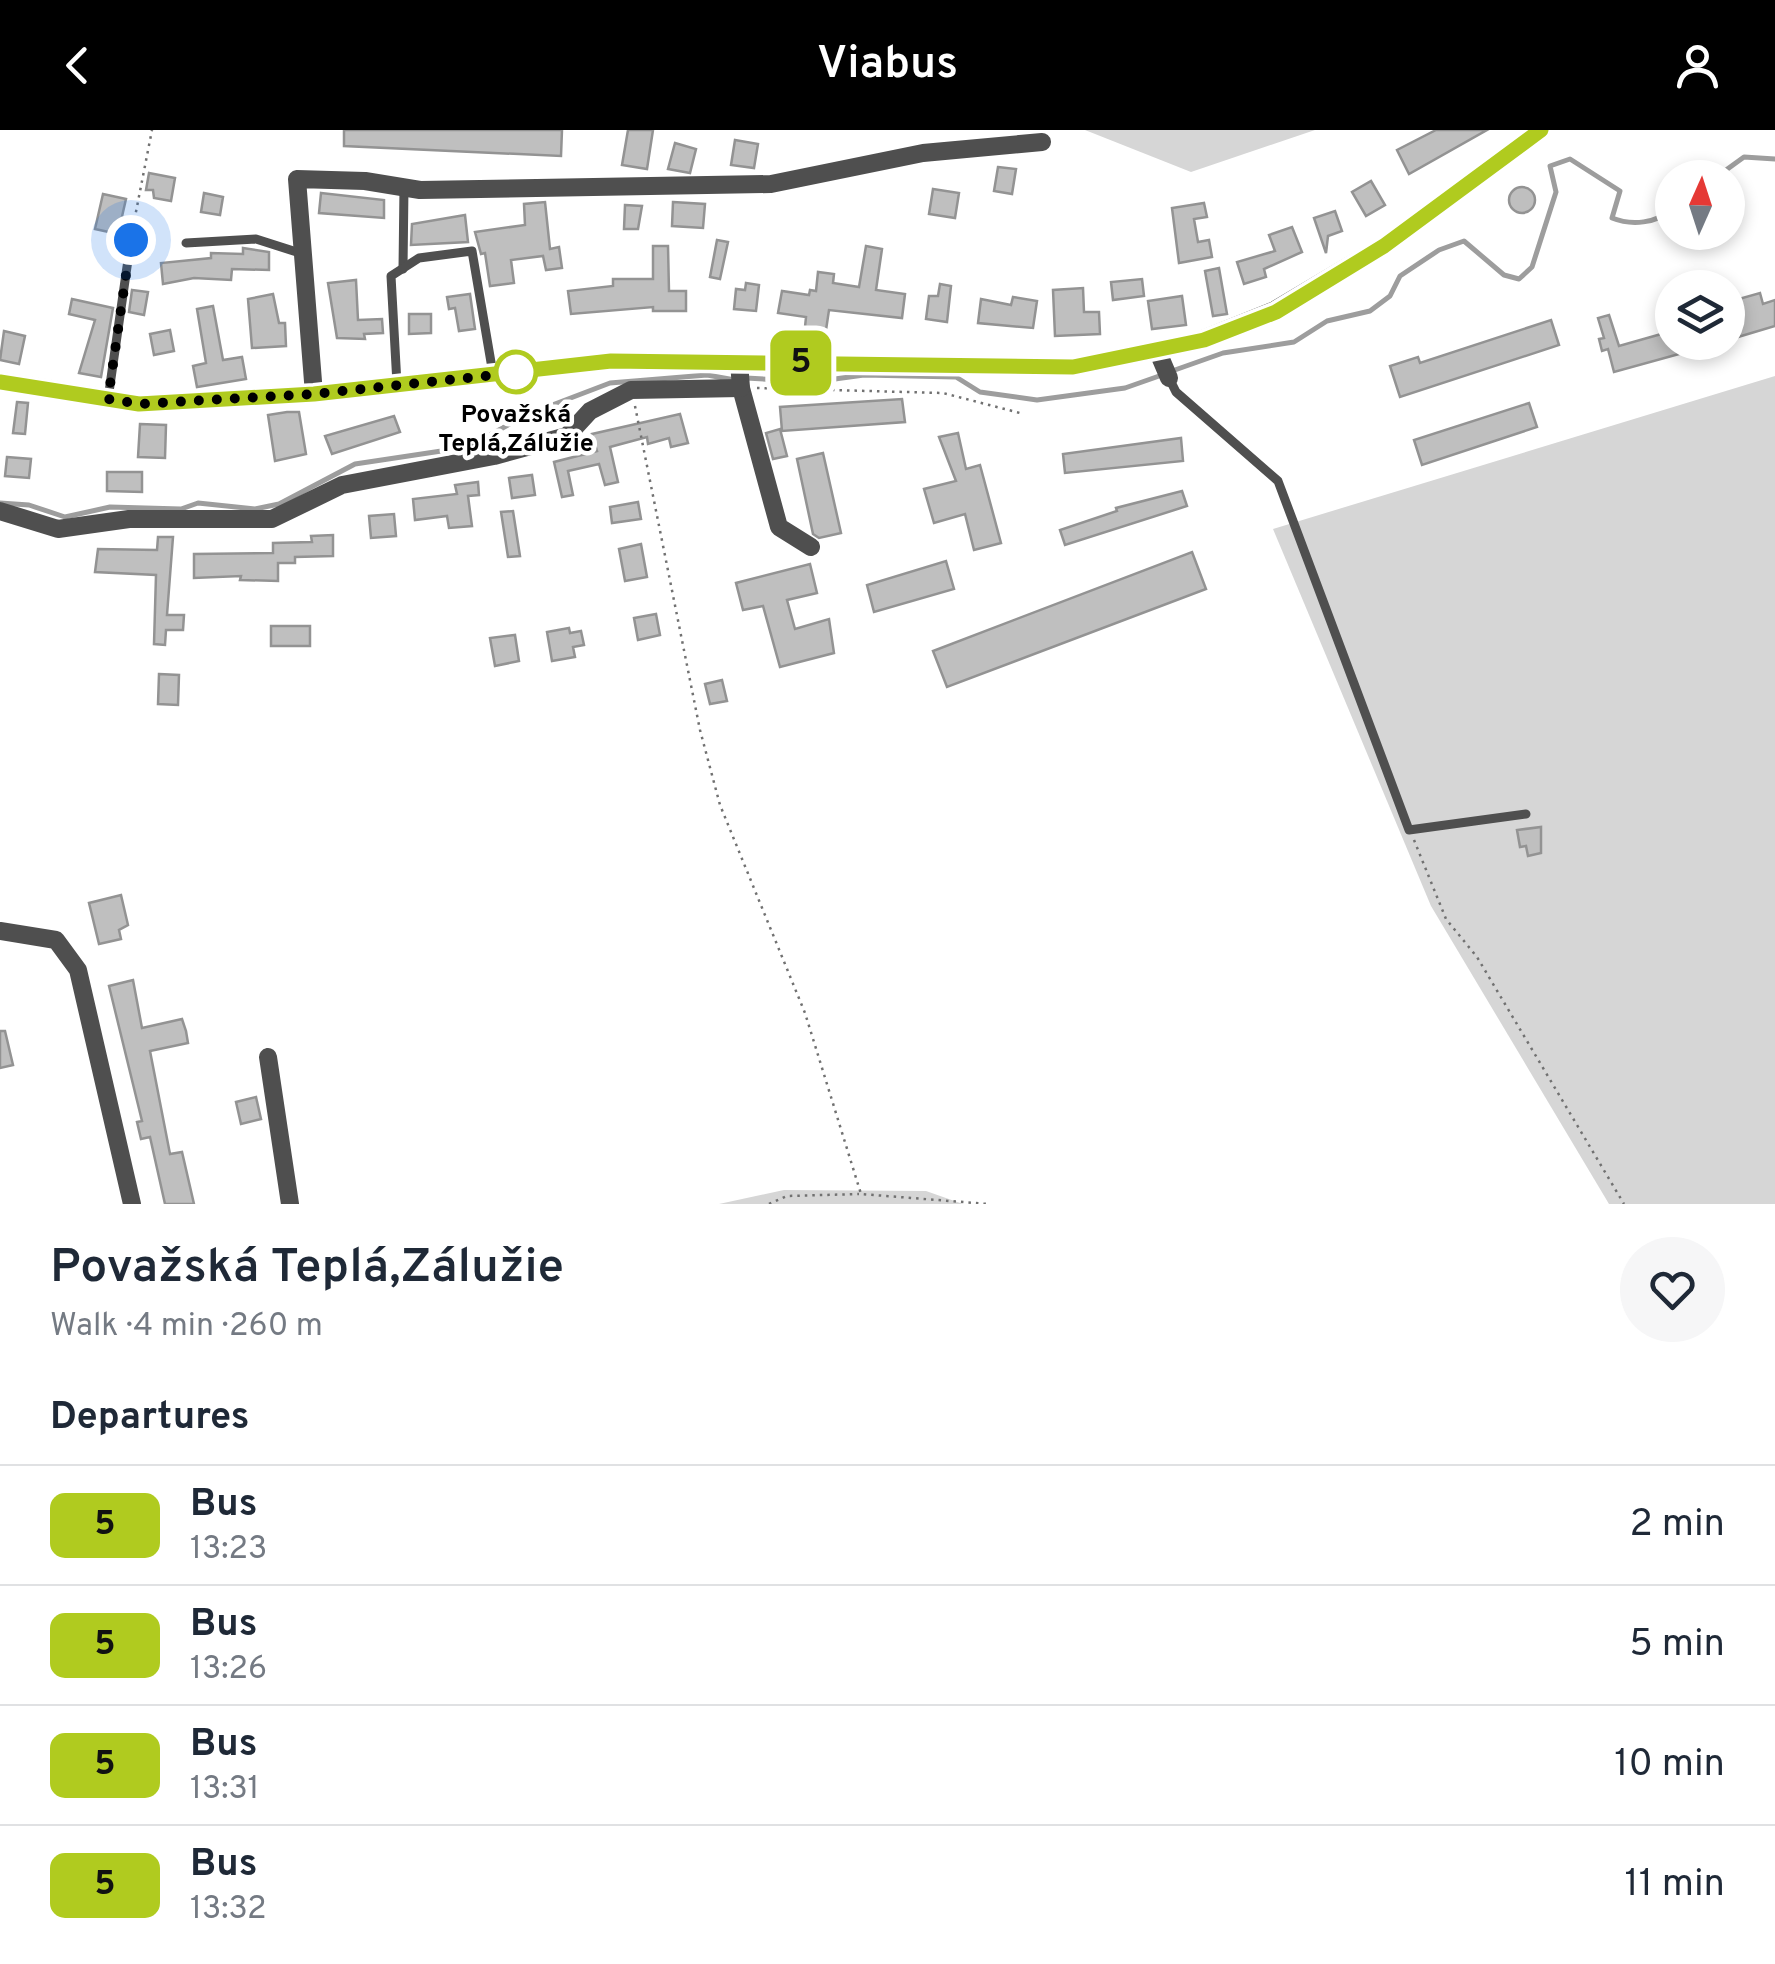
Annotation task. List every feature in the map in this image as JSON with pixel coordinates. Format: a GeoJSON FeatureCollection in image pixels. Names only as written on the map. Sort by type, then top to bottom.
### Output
{"type":"FeatureCollection","features":[{"type":"Feature","properties":{"kind":"street"},"geometry":{"type":"LineString","coordinates":[[0,382],[139,404],[314,394],[611,361],[1164,366],[1204,340],[1276,312],[1384,246],[1541,130]]}},
{"type":"Feature","properties":{"kind":"street"},"geometry":{"type":"LineString","coordinates":[[314,394],[297,179],[404,187],[771,184],[923,153],[1042,142]]}},
{"type":"Feature","properties":{"kind":"street"},"geometry":{"type":"LineString","coordinates":[[738,362],[741,388],[780,528],[811,548]]}},
{"type":"Feature","properties":{"kind":"street"},"geometry":{"type":"LineString","coordinates":[[0,512],[28,516],[58,528],[128,519],[272,519],[342,485],[494,456],[567,436],[590,411],[631,390],[741,388]]}},
{"type":"Feature","properties":{"kind":"street"},"geometry":{"type":"LineString","coordinates":[[0,930],[56,940],[78,970],[132,1204]]}},
{"type":"Feature","properties":{"kind":"street"},"geometry":{"type":"LineString","coordinates":[[268,1057],[290,1204]]}},
{"type":"Feature","properties":{"kind":"lane"},"geometry":{"type":"LineString","coordinates":[[403,269],[404,187]]}},
{"type":"Feature","properties":{"kind":"lane"},"geometry":{"type":"LineString","coordinates":[[186,243],[256,239],[303,254]]}},
{"type":"Feature","properties":{"kind":"lane"},"geometry":{"type":"LineString","coordinates":[[108,399],[131,240]]}},
{"type":"Feature","properties":{"kind":"lane"},"geometry":{"type":"LineString","coordinates":[[397,384],[391,276],[419,258],[472,251],[493,374]]}},
{"type":"Feature","properties":{"kind":"lane"},"geometry":{"type":"LineString","coordinates":[[1164,366],[1176,392],[1278,482],[1410,830],[1526,814]]}},
{"type":"Feature","properties":{"kind":"path"},"geometry":{"type":"LineString","coordinates":[[131,240],[152,130]]}},
{"type":"Feature","properties":{"kind":"path"},"geometry":{"type":"LineString","coordinates":[[741,388],[943,392],[1020,412]]}},
{"type":"Feature","properties":{"kind":"path"},"geometry":{"type":"LineString","coordinates":[[631,390],[700,730],[720,805],[805,1013],[861,1194]]}},
{"type":"Feature","properties":{"kind":"path"},"geometry":{"type":"LineString","coordinates":[[1410,830],[1446,919],[1477,957],[1624,1204]]}},
{"type":"Feature","properties":{"kind":"path"},"geometry":{"type":"LineString","coordinates":[[769,1204],[787,1196],[861,1194],[988,1204]]}},
{"type":"Feature","properties":{"kind":"shaded area"},"geometry":{"type":"Polygon","coordinates":[[[1085,130],[1315,130],[1191,172],[1085,130]]]}},
{"type":"Feature","properties":{"kind":"shaded area"},"geometry":{"type":"Polygon","coordinates":[[[1775,376],[1775,1204],[1609,1204],[1431,906],[1273,529],[1775,376]]]}},
{"type":"Feature","properties":{"kind":"shaded area"},"geometry":{"type":"Polygon","coordinates":[[[784,1190],[926,1191],[963,1204],[719,1204],[784,1190]]]}},
{"type":"Feature","properties":{"kind":"building"},"geometry":{"type":"Polygon","coordinates":[[[344,130],[562,130],[561,156],[344,146],[344,130]]]}},
{"type":"Feature","properties":{"kind":"building"},"geometry":{"type":"Polygon","coordinates":[[[628,130],[653,130],[647,169],[622,165],[628,130]]]}},
{"type":"Feature","properties":{"kind":"building"},"geometry":{"type":"Polygon","coordinates":[[[1436,130],[1487,130],[1409,174],[1397,150],[1436,130]]]}},
{"type":"Feature","properties":{"kind":"building"},"geometry":{"type":"Polygon","coordinates":[[[735,140],[758,144],[754,168],[731,165],[735,140]]]}},
{"type":"Feature","properties":{"kind":"building"},"geometry":{"type":"Polygon","coordinates":[[[675,143],[696,149],[690,173],[668,169],[675,143]]]}},
{"type":"Feature","properties":{"kind":"building"},"geometry":{"type":"Polygon","coordinates":[[[998,167],[1016,169],[1012,194],[994,191],[998,167]]]}},
{"type":"Feature","properties":{"kind":"building"},"geometry":{"type":"Polygon","coordinates":[[[149,173],[175,178],[171,201],[154,198],[153,190],[146,190],[149,173]]]}},
{"type":"Feature","properties":{"kind":"building"},"geometry":{"type":"Polygon","coordinates":[[[1371,181],[1385,205],[1366,216],[1352,192],[1371,181]]]}},
{"type":"Feature","properties":{"kind":"building"},"geometry":{"type":"Polygon","coordinates":[[[1522,187],[1531,191],[1535,200],[1531,209],[1522,213],[1513,209],[1509,200],[1513,191],[1522,187]]]}},
{"type":"Feature","properties":{"kind":"building"},"geometry":{"type":"Polygon","coordinates":[[[933,189],[959,193],[955,218],[929,214],[933,189]]]}},
{"type":"Feature","properties":{"kind":"building"},"geometry":{"type":"Polygon","coordinates":[[[204,193],[223,197],[220,215],[201,212],[204,193]]]}},
{"type":"Feature","properties":{"kind":"building"},"geometry":{"type":"Polygon","coordinates":[[[321,193],[384,200],[384,218],[319,213],[321,193]]]}},
{"type":"Feature","properties":{"kind":"building"},"geometry":{"type":"Polygon","coordinates":[[[103,194],[126,199],[118,234],[95,229],[103,194]]]}},
{"type":"Feature","properties":{"kind":"building"},"geometry":{"type":"Polygon","coordinates":[[[545,202],[550,249],[559,247],[562,268],[546,270],[543,256],[511,260],[514,283],[490,286],[485,253],[481,254],[475,232],[525,225],[524,204],[545,202]]]}},
{"type":"Feature","properties":{"kind":"building"},"geometry":{"type":"Polygon","coordinates":[[[673,202],[705,204],[703,228],[672,226],[673,202]]]}},
{"type":"Feature","properties":{"kind":"building"},"geometry":{"type":"Polygon","coordinates":[[[1204,203],[1207,217],[1194,219],[1198,242],[1209,240],[1212,257],[1179,263],[1172,208],[1204,203]]]}},
{"type":"Feature","properties":{"kind":"building"},"geometry":{"type":"Polygon","coordinates":[[[625,205],[642,206],[638,229],[624,229],[625,205]]]}},
{"type":"Feature","properties":{"kind":"building"},"geometry":{"type":"Polygon","coordinates":[[[1335,211],[1342,231],[1328,236],[1326,253],[1314,218],[1335,211]]]}},
{"type":"Feature","properties":{"kind":"building"},"geometry":{"type":"Polygon","coordinates":[[[465,215],[468,242],[411,245],[412,224],[465,215]]]}},
{"type":"Feature","properties":{"kind":"building"},"geometry":{"type":"Polygon","coordinates":[[[1292,227],[1302,252],[1264,269],[1266,277],[1244,284],[1237,262],[1275,251],[1269,235],[1292,227]]]}},
{"type":"Feature","properties":{"kind":"building"},"geometry":{"type":"Polygon","coordinates":[[[717,240],[728,242],[720,279],[710,277],[717,240]]]}},
{"type":"Feature","properties":{"kind":"building"},"geometry":{"type":"Polygon","coordinates":[[[653,246],[668,246],[669,291],[686,291],[686,311],[653,311],[653,307],[571,314],[568,291],[613,286],[613,279],[653,279],[653,246]]]}},
{"type":"Feature","properties":{"kind":"building"},"geometry":{"type":"Polygon","coordinates":[[[866,246],[882,249],[876,290],[905,294],[902,318],[829,310],[826,330],[805,327],[806,317],[778,313],[782,291],[809,295],[810,290],[816,291],[818,272],[834,274],[833,283],[859,287],[866,246]]]}},
{"type":"Feature","properties":{"kind":"building"},"geometry":{"type":"Polygon","coordinates":[[[243,248],[269,252],[269,270],[232,269],[231,280],[194,278],[163,284],[161,263],[211,258],[211,253],[243,254],[243,248]]]}},
{"type":"Feature","properties":{"kind":"building"},"geometry":{"type":"Polygon","coordinates":[[[1219,268],[1227,314],[1213,316],[1205,271],[1219,268]]]}},
{"type":"Feature","properties":{"kind":"building"},"geometry":{"type":"Polygon","coordinates":[[[1142,279],[1144,296],[1113,300],[1111,282],[1142,279]]]}},
{"type":"Feature","properties":{"kind":"building"},"geometry":{"type":"Polygon","coordinates":[[[356,280],[358,320],[382,319],[383,333],[364,334],[365,339],[337,338],[328,283],[356,280]]]}},
{"type":"Feature","properties":{"kind":"building"},"geometry":{"type":"Polygon","coordinates":[[[746,283],[759,285],[756,311],[734,309],[736,289],[745,290],[746,283]]]}},
{"type":"Feature","properties":{"kind":"building"},"geometry":{"type":"Polygon","coordinates":[[[940,284],[951,286],[947,322],[926,319],[929,296],[938,296],[940,284]]]}},
{"type":"Feature","properties":{"kind":"building"},"geometry":{"type":"Polygon","coordinates":[[[1083,288],[1084,312],[1099,312],[1100,334],[1055,336],[1053,290],[1083,288]]]}},
{"type":"Feature","properties":{"kind":"building"},"geometry":{"type":"Polygon","coordinates":[[[132,290],[148,292],[144,315],[129,312],[132,290]]]}},
{"type":"Feature","properties":{"kind":"building"},"geometry":{"type":"Polygon","coordinates":[[[1760,293],[1763,304],[1775,300],[1775,326],[1745,335],[1745,297],[1760,293]]]}},
{"type":"Feature","properties":{"kind":"building"},"geometry":{"type":"Polygon","coordinates":[[[273,294],[279,323],[285,323],[286,346],[252,348],[248,299],[273,294]]]}},
{"type":"Feature","properties":{"kind":"building"},"geometry":{"type":"Polygon","coordinates":[[[470,294],[475,329],[459,331],[455,308],[449,309],[447,297],[470,294]]]}},
{"type":"Feature","properties":{"kind":"building"},"geometry":{"type":"Polygon","coordinates":[[[1182,296],[1186,325],[1152,329],[1148,301],[1182,296]]]}},
{"type":"Feature","properties":{"kind":"building"},"geometry":{"type":"Polygon","coordinates":[[[1013,297],[1037,301],[1033,328],[978,323],[981,299],[1011,305],[1013,297]]]}},
{"type":"Feature","properties":{"kind":"building"},"geometry":{"type":"Polygon","coordinates":[[[72,299],[113,308],[101,377],[79,373],[95,320],[69,314],[72,299]]]}},
{"type":"Feature","properties":{"kind":"building"},"geometry":{"type":"Polygon","coordinates":[[[213,306],[223,360],[242,357],[246,379],[197,387],[193,366],[206,363],[197,309],[213,306]]]}},
{"type":"Feature","properties":{"kind":"building"},"geometry":{"type":"Polygon","coordinates":[[[409,314],[431,314],[431,333],[409,334],[409,314]]]}},
{"type":"Feature","properties":{"kind":"building"},"geometry":{"type":"Polygon","coordinates":[[[1609,315],[1619,346],[1655,336],[1657,360],[1614,372],[1608,349],[1602,351],[1599,339],[1604,338],[1598,318],[1609,315]]]}},
{"type":"Feature","properties":{"kind":"building"},"geometry":{"type":"Polygon","coordinates":[[[1551,320],[1559,345],[1400,397],[1390,366],[1418,357],[1420,363],[1551,320]]]}},
{"type":"Feature","properties":{"kind":"building"},"geometry":{"type":"Polygon","coordinates":[[[170,330],[174,351],[154,355],[150,334],[170,330]]]}},
{"type":"Feature","properties":{"kind":"building"},"geometry":{"type":"Polygon","coordinates":[[[4,331],[25,336],[19,364],[0,360],[4,331]]]}},
{"type":"Feature","properties":{"kind":"building"},"geometry":{"type":"Polygon","coordinates":[[[902,399],[905,422],[782,431],[780,407],[902,399]]]}},
{"type":"Feature","properties":{"kind":"building"},"geometry":{"type":"Polygon","coordinates":[[[17,402],[28,403],[25,434],[13,433],[17,402]]]}},
{"type":"Feature","properties":{"kind":"building"},"geometry":{"type":"Polygon","coordinates":[[[1529,403],[1537,427],[1422,465],[1414,440],[1529,403]]]}},
{"type":"Feature","properties":{"kind":"building"},"geometry":{"type":"Polygon","coordinates":[[[299,412],[306,454],[275,461],[268,415],[299,412]]]}},
{"type":"Feature","properties":{"kind":"building"},"geometry":{"type":"Polygon","coordinates":[[[680,414],[688,443],[671,447],[669,438],[648,444],[647,437],[610,447],[618,482],[605,485],[599,464],[568,471],[573,495],[562,497],[554,462],[597,451],[592,434],[680,414]]]}},
{"type":"Feature","properties":{"kind":"building"},"geometry":{"type":"Polygon","coordinates":[[[394,416],[400,432],[332,454],[325,436],[394,416]]]}},
{"type":"Feature","properties":{"kind":"building"},"geometry":{"type":"Polygon","coordinates":[[[140,424],[166,425],[165,458],[138,457],[140,424]]]}},
{"type":"Feature","properties":{"kind":"building"},"geometry":{"type":"Polygon","coordinates":[[[780,429],[787,456],[773,459],[766,433],[780,429]]]}},
{"type":"Feature","properties":{"kind":"building"},"geometry":{"type":"Polygon","coordinates":[[[958,433],[966,469],[980,465],[1001,543],[974,550],[965,514],[934,523],[924,489],[956,481],[939,437],[958,433]]]}},
{"type":"Feature","properties":{"kind":"building"},"geometry":{"type":"Polygon","coordinates":[[[1181,438],[1183,461],[1065,473],[1063,454],[1181,438]]]}},
{"type":"Feature","properties":{"kind":"building"},"geometry":{"type":"Polygon","coordinates":[[[823,453],[841,533],[819,538],[813,534],[797,459],[823,453]]]}},
{"type":"Feature","properties":{"kind":"building"},"geometry":{"type":"Polygon","coordinates":[[[7,457],[31,459],[29,478],[5,476],[7,457]]]}},
{"type":"Feature","properties":{"kind":"building"},"geometry":{"type":"Polygon","coordinates":[[[107,472],[142,472],[142,492],[107,491],[107,472]]]}},
{"type":"Feature","properties":{"kind":"building"},"geometry":{"type":"Polygon","coordinates":[[[532,475],[535,495],[512,498],[509,478],[532,475]]]}},
{"type":"Feature","properties":{"kind":"building"},"geometry":{"type":"Polygon","coordinates":[[[478,482],[479,495],[468,496],[472,526],[449,528],[447,516],[415,520],[413,499],[457,494],[455,485],[478,482]]]}},
{"type":"Feature","properties":{"kind":"building"},"geometry":{"type":"Polygon","coordinates":[[[1182,491],[1187,506],[1065,545],[1060,530],[1117,511],[1116,508],[1182,491]]]}},
{"type":"Feature","properties":{"kind":"building"},"geometry":{"type":"Polygon","coordinates":[[[638,502],[641,519],[612,523],[610,507],[638,502]]]}},
{"type":"Feature","properties":{"kind":"building"},"geometry":{"type":"Polygon","coordinates":[[[513,511],[520,556],[508,557],[501,512],[513,511]]]}},
{"type":"Feature","properties":{"kind":"building"},"geometry":{"type":"Polygon","coordinates":[[[394,514],[396,536],[371,538],[369,516],[394,514]]]}},
{"type":"Feature","properties":{"kind":"building"},"geometry":{"type":"Polygon","coordinates":[[[333,535],[333,556],[295,557],[295,563],[278,563],[278,581],[240,580],[241,576],[194,578],[194,554],[273,553],[273,543],[312,542],[311,536],[333,535]]]}},
{"type":"Feature","properties":{"kind":"building"},"geometry":{"type":"Polygon","coordinates":[[[158,537],[173,537],[167,615],[184,615],[183,630],[166,630],[165,645],[154,644],[156,575],[95,572],[98,549],[157,550],[158,537]]]}},
{"type":"Feature","properties":{"kind":"building"},"geometry":{"type":"Polygon","coordinates":[[[641,544],[647,577],[625,581],[619,549],[641,544]]]}},
{"type":"Feature","properties":{"kind":"building"},"geometry":{"type":"Polygon","coordinates":[[[1192,552],[1206,589],[947,687],[933,651],[1192,552]]]}},
{"type":"Feature","properties":{"kind":"building"},"geometry":{"type":"Polygon","coordinates":[[[946,561],[954,589],[874,612],[867,585],[946,561]]]}},
{"type":"Feature","properties":{"kind":"building"},"geometry":{"type":"Polygon","coordinates":[[[810,564],[817,593],[787,600],[795,629],[829,619],[834,653],[780,667],[763,606],[743,610],[736,583],[810,564]]]}},
{"type":"Feature","properties":{"kind":"building"},"geometry":{"type":"Polygon","coordinates":[[[656,614],[660,635],[638,640],[634,618],[656,614]]]}},
{"type":"Feature","properties":{"kind":"building"},"geometry":{"type":"Polygon","coordinates":[[[271,626],[310,626],[310,646],[271,646],[271,626]]]}},
{"type":"Feature","properties":{"kind":"building"},"geometry":{"type":"Polygon","coordinates":[[[569,628],[570,633],[581,631],[584,645],[573,647],[575,657],[552,661],[547,632],[569,628]]]}},
{"type":"Feature","properties":{"kind":"building"},"geometry":{"type":"Polygon","coordinates":[[[515,635],[519,661],[495,666],[490,638],[515,635]]]}},
{"type":"Feature","properties":{"kind":"building"},"geometry":{"type":"Polygon","coordinates":[[[159,674],[179,675],[178,705],[158,704],[159,674]]]}},
{"type":"Feature","properties":{"kind":"building"},"geometry":{"type":"Polygon","coordinates":[[[722,680],[727,701],[710,704],[705,684],[722,680]]]}},
{"type":"Feature","properties":{"kind":"building"},"geometry":{"type":"Polygon","coordinates":[[[1541,827],[1541,853],[1528,856],[1526,846],[1520,847],[1517,830],[1541,827]]]}},
{"type":"Feature","properties":{"kind":"building"},"geometry":{"type":"Polygon","coordinates":[[[121,895],[128,925],[119,930],[121,939],[99,944],[89,903],[121,895]]]}},
{"type":"Feature","properties":{"kind":"building"},"geometry":{"type":"Polygon","coordinates":[[[133,980],[142,1028],[182,1019],[186,1031],[188,1043],[150,1051],[170,1154],[182,1152],[194,1204],[165,1204],[150,1137],[141,1139],[137,1122],[142,1121],[109,986],[133,980]]]}},
{"type":"Feature","properties":{"kind":"building"},"geometry":{"type":"Polygon","coordinates":[[[0,1031],[5,1031],[13,1065],[0,1068],[0,1031]]]}},
{"type":"Feature","properties":{"kind":"building"},"geometry":{"type":"Polygon","coordinates":[[[256,1097],[261,1119],[241,1124],[236,1102],[256,1097]]]}},
{"type":"Feature","properties":{"kind":"waterway"},"geometry":{"type":"LineString","coordinates":[[1172,371],[1223,353],[1294,342],[1327,321],[1370,311],[1390,296],[1400,276],[1439,250],[1464,241],[1504,275],[1519,279],[1532,267],[1556,192],[1550,166],[1570,159],[1620,191],[1612,218],[1628,222],[1655,219]]}},
{"type":"Feature","properties":{"kind":"waterway"},"geometry":{"type":"LineString","coordinates":[[1740,160],[1775,159]]}},
{"type":"Feature","properties":{"kind":"waterway"},"geometry":{"type":"LineString","coordinates":[[0,503],[29,505],[65,517],[110,507],[181,509],[198,503],[255,509],[279,504],[355,464],[468,447],[526,415],[610,383],[707,375],[735,380]]}},
{"type":"Feature","properties":{"kind":"waterway"},"geometry":{"type":"LineString","coordinates":[[746,378],[813,382],[864,375],[956,377],[980,392],[1037,400],[1125,388],[1162,375]]}},
{"type":"Feature","properties":{"kind":"bus line","name":"5"},"geometry":{"type":"LineString","coordinates":[[0,382],[139,404],[314,394],[611,361],[1073,367],[1204,340],[1276,312],[1384,246],[1541,130]]}},
{"type":"Feature","properties":{"kind":"place","name":"Považská Teplá,Zálužie"},"geometry":{"type":"Point","coordinates":[516,372]}},
{"type":"Feature","properties":{"kind":"route"},"geometry":{"type":"LineString","coordinates":[[131,240],[108,399],[139,404],[314,394],[524,372],[516,372]]}}]}
